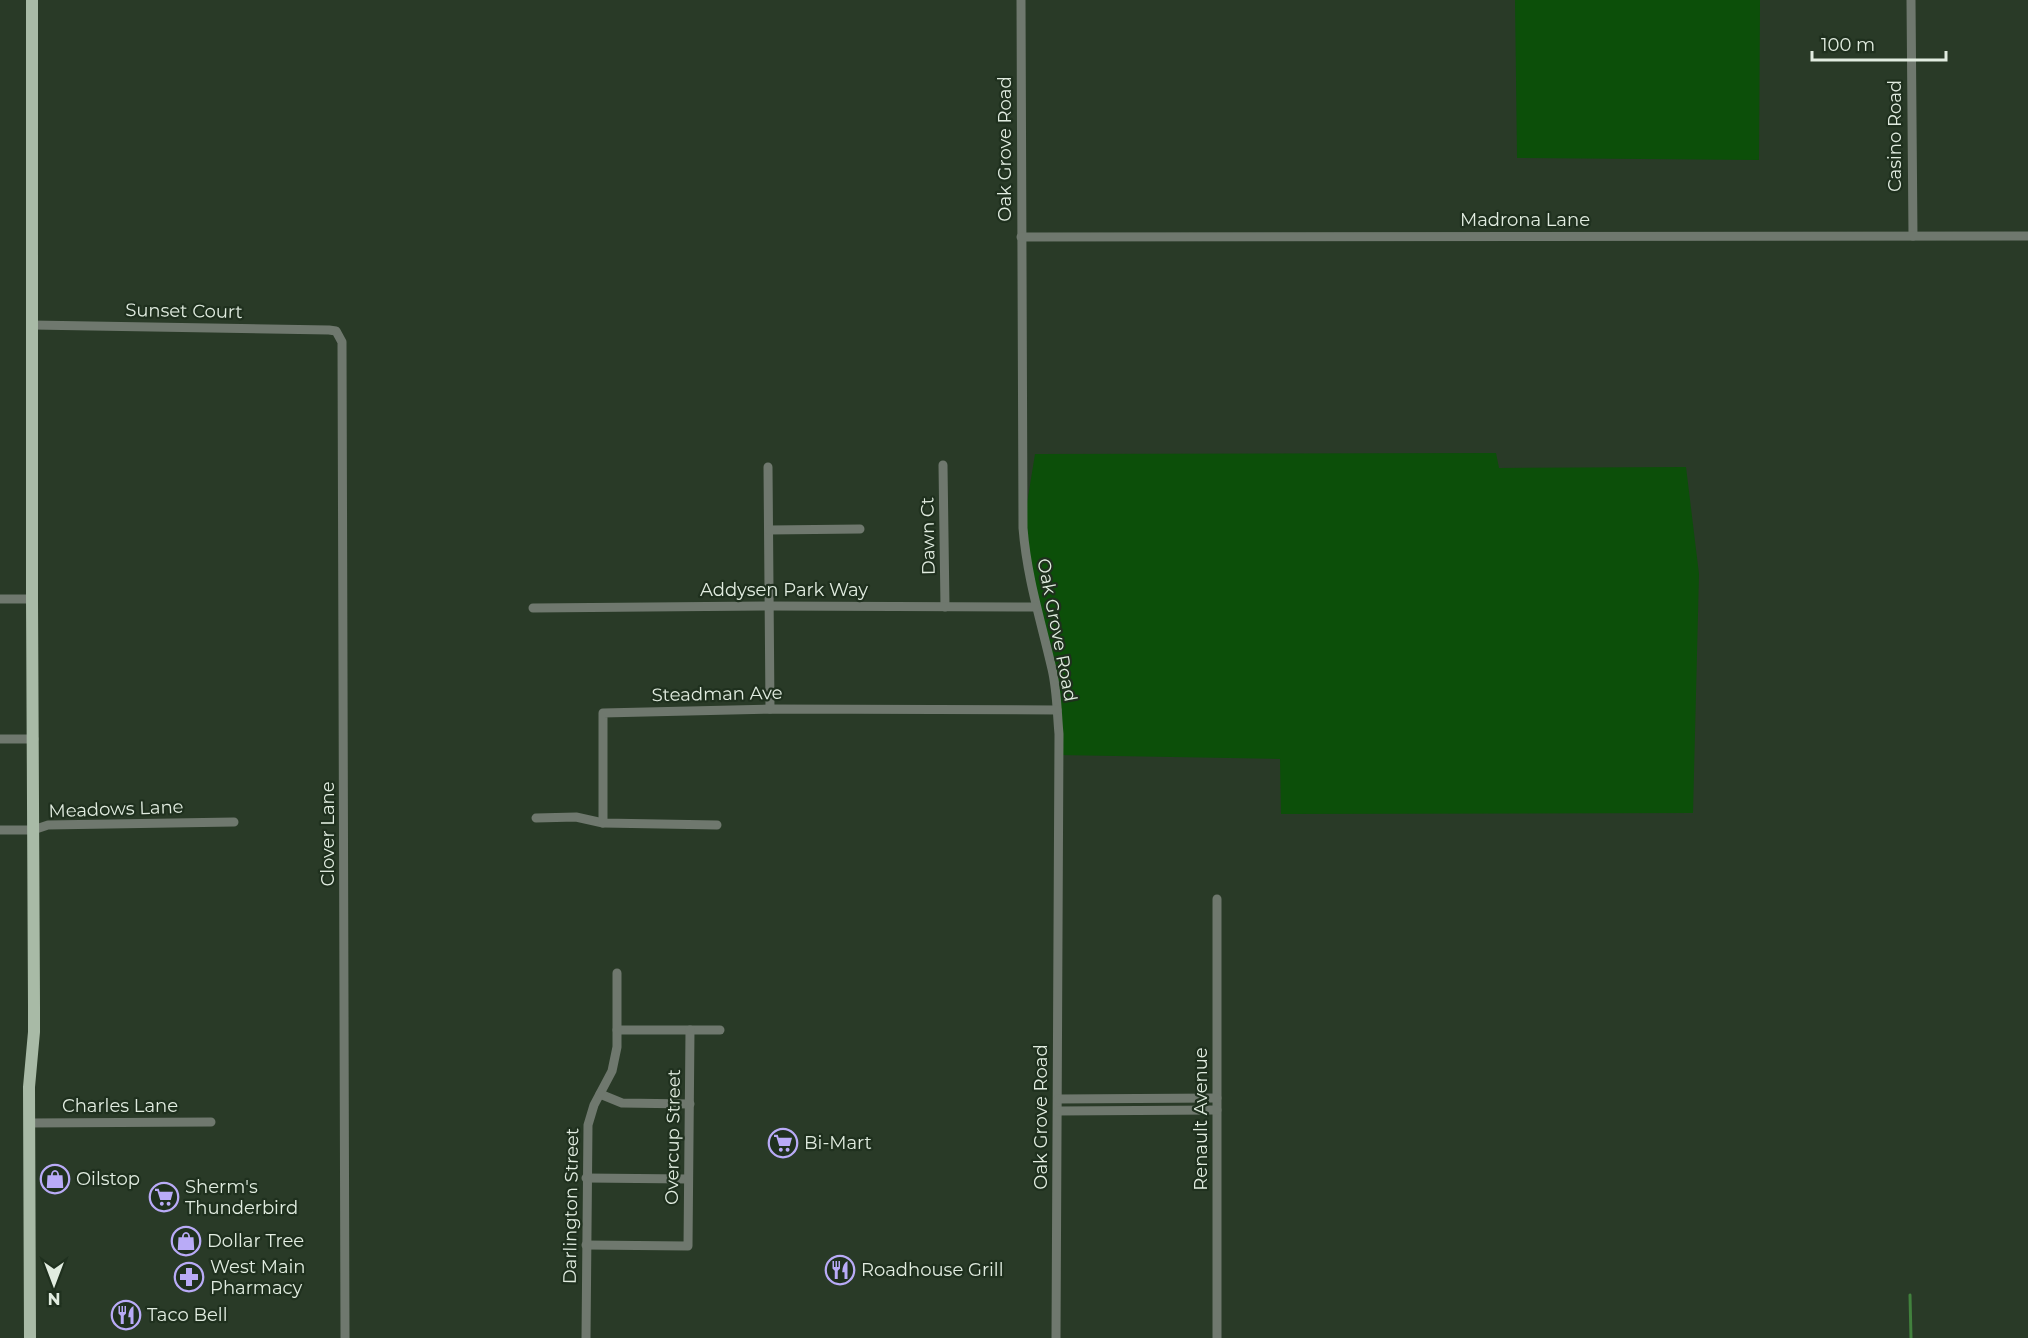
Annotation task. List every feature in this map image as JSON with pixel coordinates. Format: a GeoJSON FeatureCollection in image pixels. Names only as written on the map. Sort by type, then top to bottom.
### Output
{"type":"FeatureCollection","features":[{"type":"Feature","properties":{"kind":"main road"},"geometry":{"type":"LineString","coordinates":[[30,1338],[29,1087],[34,1032],[32,0]]}},
{"type":"Feature","properties":{"kind":"street","name":"Oak Grove Road"},"geometry":{"type":"LineString","coordinates":[[1021,0],[1023,528],[1025,555],[1035,607],[1052,671],[1059,734],[1056,1338]]}},
{"type":"Feature","properties":{"kind":"street","name":"Casino Road"},"geometry":{"type":"LineString","coordinates":[[1911,0],[1912,236]]}},
{"type":"Feature","properties":{"kind":"street","name":"Madrona Lane"},"geometry":{"type":"LineString","coordinates":[[1022,237],[2028,236]]}},
{"type":"Feature","properties":{"kind":"street","name":"Sunset Court"},"geometry":{"type":"LineString","coordinates":[[32,325],[336,331]]}},
{"type":"Feature","properties":{"kind":"street","name":"Clover Lane"},"geometry":{"type":"LineString","coordinates":[[336,331],[342,342],[344,406],[345,1338]]}},
{"type":"Feature","properties":{"kind":"street","name":"Dawn Ct"},"geometry":{"type":"LineString","coordinates":[[944,465],[945,607]]}},
{"type":"Feature","properties":{"kind":"street"},"geometry":{"type":"LineString","coordinates":[[768,467],[770,710]]}},
{"type":"Feature","properties":{"kind":"street"},"geometry":{"type":"LineString","coordinates":[[769,530],[860,529]]}},
{"type":"Feature","properties":{"kind":"street"},"geometry":{"type":"LineString","coordinates":[[0,599],[32,598]]}},
{"type":"Feature","properties":{"kind":"street","name":"Addysen Park Way"},"geometry":{"type":"LineString","coordinates":[[533,608],[1035,607]]}},
{"type":"Feature","properties":{"kind":"street","name":"Steadman Ave"},"geometry":{"type":"LineString","coordinates":[[603,823],[603,713],[770,710],[1057,710]]}},
{"type":"Feature","properties":{"kind":"street"},"geometry":{"type":"LineString","coordinates":[[0,739],[34,739]]}},
{"type":"Feature","properties":{"kind":"street"},"geometry":{"type":"LineString","coordinates":[[536,818],[576,817],[603,823],[717,825]]}},
{"type":"Feature","properties":{"kind":"street","name":"Meadows Lane"},"geometry":{"type":"LineString","coordinates":[[0,830],[33,830],[48,825],[234,822]]}},
{"type":"Feature","properties":{"kind":"street","name":"Renault Avenue"},"geometry":{"type":"LineString","coordinates":[[1217,899],[1217,1338]]}},
{"type":"Feature","properties":{"kind":"street","name":"Darlington Street"},"geometry":{"type":"LineString","coordinates":[[586,1338],[588,1125],[594,1105],[612,1071],[617,1047],[616,972]]}},
{"type":"Feature","properties":{"kind":"street"},"geometry":{"type":"LineString","coordinates":[[617,1030],[720,1030]]}},
{"type":"Feature","properties":{"kind":"street","name":"Overcup Street"},"geometry":{"type":"LineString","coordinates":[[586,1245],[688,1246],[690,1030]]}},
{"type":"Feature","properties":{"kind":"street"},"geometry":{"type":"LineString","coordinates":[[600,1094],[622,1103],[690,1104]]}},
{"type":"Feature","properties":{"kind":"street"},"geometry":{"type":"LineString","coordinates":[[1058,1099],[1217,1098]]}},
{"type":"Feature","properties":{"kind":"street"},"geometry":{"type":"LineString","coordinates":[[1058,1111],[1217,1110]]}},
{"type":"Feature","properties":{"kind":"street","name":"Charles Lane"},"geometry":{"type":"LineString","coordinates":[[29,1123],[211,1122]]}},
{"type":"Feature","properties":{"kind":"street"},"geometry":{"type":"LineString","coordinates":[[586,1178],[688,1179]]}},
{"type":"Feature","properties":{"kind":"green space"},"geometry":{"type":"Polygon","coordinates":[[[1515,0],[1760,0],[1759,160],[1517,158],[1515,0]]]}},
{"type":"Feature","properties":{"kind":"green space"},"geometry":{"type":"Polygon","coordinates":[[[1496,453],[1499,468],[1686,467],[1699,574],[1693,813],[1281,814],[1280,759],[1058,755],[1055,691],[1023,528],[1035,454],[1496,453]]]}},
{"type":"Feature","properties":{"kind":"waterway"},"geometry":{"type":"LineString","coordinates":[[1910,1295],[1911,1338]]}},
{"type":"Feature","properties":{"kind":"place","name":"Bi-Mart"},"geometry":{"type":"Point","coordinates":[783,1143]}},
{"type":"Feature","properties":{"kind":"place","name":"Oilstop"},"geometry":{"type":"Point","coordinates":[55,1179]}},
{"type":"Feature","properties":{"kind":"place","name":"Sherm's Thunderbird"},"geometry":{"type":"Point","coordinates":[164,1197]}},
{"type":"Feature","properties":{"kind":"place","name":"Dollar Tree"},"geometry":{"type":"Point","coordinates":[186,1241]}},
{"type":"Feature","properties":{"kind":"place","name":"Roadhouse Grill"},"geometry":{"type":"Point","coordinates":[840,1270]}},
{"type":"Feature","properties":{"kind":"place","name":"West Main Pharmacy"},"geometry":{"type":"Point","coordinates":[189,1277]}},
{"type":"Feature","properties":{"kind":"place","name":"Taco Bell"},"geometry":{"type":"Point","coordinates":[126,1315]}}]}
